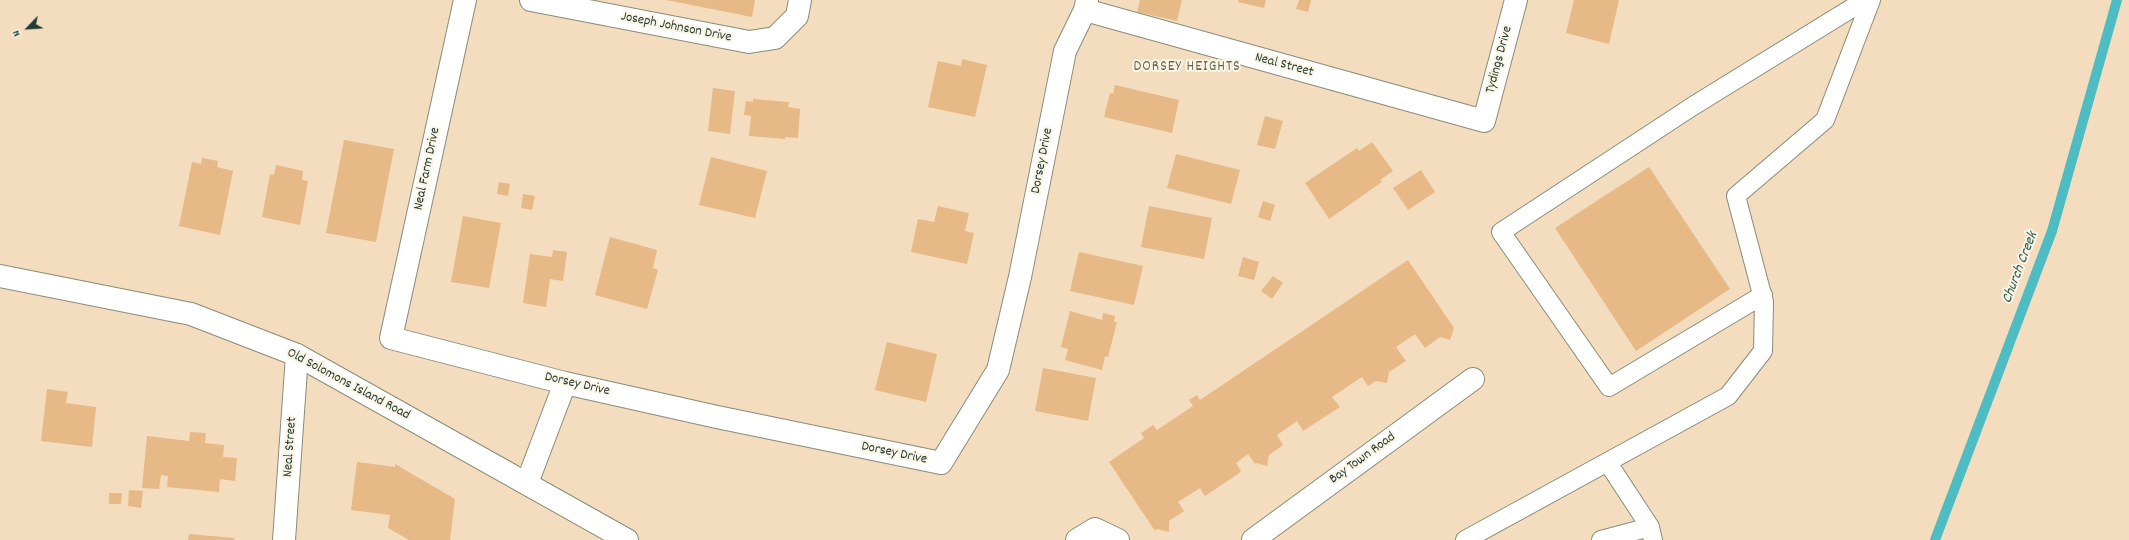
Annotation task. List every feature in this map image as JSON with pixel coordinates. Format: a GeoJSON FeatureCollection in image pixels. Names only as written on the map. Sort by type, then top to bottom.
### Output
{"type":"FeatureCollection","features":[{"type":"Feature","properties":{"kind":"street","name":"Neal Farm Drive"},"geometry":{"type":"LineString","coordinates":[[392,338],[465,0]]}},
{"type":"Feature","properties":{"kind":"street","name":"Joseph Johnson Drive"},"geometry":{"type":"LineString","coordinates":[[531,0],[749,42],[775,38],[797,16],[800,0]]}},
{"type":"Feature","properties":{"kind":"street","name":"Tydings Drive"},"geometry":{"type":"LineString","coordinates":[[1484,121],[1516,0]]}},
{"type":"Feature","properties":{"kind":"street","name":"Dorsey Drive"},"geometry":{"type":"LineString","coordinates":[[392,338],[565,383],[941,464],[998,370],[1020,278],[1065,51],[1086,5]]}},
{"type":"Feature","properties":{"kind":"street","name":"Neal Street"},"geometry":{"type":"LineString","coordinates":[[1086,5],[1484,121]]}},
{"type":"Feature","properties":{"kind":"street","name":"Old Solomons Island Road"},"geometry":{"type":"LineString","coordinates":[[0,276],[191,314],[297,355],[627,540]]}},
{"type":"Feature","properties":{"kind":"street","name":"Neal Street"},"geometry":{"type":"LineString","coordinates":[[284,540],[297,355]]}},
{"type":"Feature","properties":{"kind":"street","name":"Bay Town Road"},"geometry":{"type":"LineString","coordinates":[[1253,540],[1473,379]]}},
{"type":"Feature","properties":{"kind":"street"},"geometry":{"type":"LineString","coordinates":[[527,483],[565,383]]}},
{"type":"Feature","properties":{"kind":"street"},"geometry":{"type":"LineString","coordinates":[[1077,540],[1095,529],[1118,540]]}},
{"type":"Feature","properties":{"kind":"lane"},"geometry":{"type":"LineString","coordinates":[[1762,295],[1609,387],[1501,232],[1693,106],[1865,0]]}},
{"type":"Feature","properties":{"kind":"lane"},"geometry":{"type":"LineString","coordinates":[[1465,540],[1728,396],[1762,351],[1764,302],[1736,196],[1824,120],[1871,0]]}},
{"type":"Feature","properties":{"kind":"lane"},"geometry":{"type":"LineString","coordinates":[[1601,540],[1652,534],[1608,463]]}},
{"type":"Feature","properties":{"kind":"building"},"geometry":{"type":"Polygon","coordinates":[[[666,0],[755,0],[752,17],[666,0]]]}},
{"type":"Feature","properties":{"kind":"building"},"geometry":{"type":"Polygon","coordinates":[[[1140,0],[1182,0],[1177,21],[1137,12],[1140,0]]]}},
{"type":"Feature","properties":{"kind":"building"},"geometry":{"type":"Polygon","coordinates":[[[1238,0],[1266,0],[1264,8],[1238,2],[1238,0]]]}},
{"type":"Feature","properties":{"kind":"building"},"geometry":{"type":"Polygon","coordinates":[[[1299,0],[1311,0],[1308,12],[1296,9],[1299,0]]]}},
{"type":"Feature","properties":{"kind":"building"},"geometry":{"type":"Polygon","coordinates":[[[1574,0],[1619,0],[1609,44],[1566,33],[1574,0]]]}},
{"type":"Feature","properties":{"kind":"building"},"geometry":{"type":"Polygon","coordinates":[[[962,59],[987,65],[975,117],[928,107],[938,61],[961,66],[962,59]]]}},
{"type":"Feature","properties":{"kind":"building"},"geometry":{"type":"Polygon","coordinates":[[[1115,85],[1179,100],[1172,133],[1104,117],[1110,93],[1113,94],[1115,85]]]}},
{"type":"Feature","properties":{"kind":"building"},"geometry":{"type":"Polygon","coordinates":[[[713,88],[735,91],[730,134],[708,131],[713,88]]]}},
{"type":"Feature","properties":{"kind":"building"},"geometry":{"type":"Polygon","coordinates":[[[753,99],[789,102],[788,107],[800,109],[798,138],[785,137],[785,139],[749,136],[751,116],[744,115],[746,101],[753,102],[753,99]]]}},
{"type":"Feature","properties":{"kind":"building"},"geometry":{"type":"Polygon","coordinates":[[[1265,116],[1283,121],[1275,149],[1257,145],[1265,116]]]}},
{"type":"Feature","properties":{"kind":"building"},"geometry":{"type":"Polygon","coordinates":[[[344,140],[394,149],[376,242],[326,233],[344,140]]]}},
{"type":"Feature","properties":{"kind":"building"},"geometry":{"type":"Polygon","coordinates":[[[1372,142],[1393,171],[1380,180],[1382,182],[1329,219],[1305,183],[1357,148],[1359,151],[1372,142]]]}},
{"type":"Feature","properties":{"kind":"building"},"geometry":{"type":"Polygon","coordinates":[[[1176,154],[1240,170],[1231,204],[1167,188],[1176,154]]]}},
{"type":"Feature","properties":{"kind":"building"},"geometry":{"type":"Polygon","coordinates":[[[711,157],[767,171],[755,218],[699,205],[711,157]]]}},
{"type":"Feature","properties":{"kind":"building"},"geometry":{"type":"Polygon","coordinates":[[[202,158],[218,161],[217,167],[233,171],[220,235],[179,226],[192,162],[201,164],[202,158]]]}},
{"type":"Feature","properties":{"kind":"building"},"geometry":{"type":"Polygon","coordinates":[[[276,165],[303,171],[302,180],[308,181],[300,225],[262,217],[270,174],[274,175],[276,165]]]}},
{"type":"Feature","properties":{"kind":"building"},"geometry":{"type":"Polygon","coordinates":[[[1649,167],[1730,289],[1636,351],[1555,228],[1649,167]]]}},
{"type":"Feature","properties":{"kind":"building"},"geometry":{"type":"Polygon","coordinates":[[[1421,170],[1435,192],[1408,210],[1393,188],[1421,170]]]}},
{"type":"Feature","properties":{"kind":"building"},"geometry":{"type":"Polygon","coordinates":[[[499,182],[510,184],[508,196],[497,194],[499,182]]]}},
{"type":"Feature","properties":{"kind":"building"},"geometry":{"type":"Polygon","coordinates":[[[523,194],[535,196],[532,210],[521,208],[523,194]]]}},
{"type":"Feature","properties":{"kind":"building"},"geometry":{"type":"Polygon","coordinates":[[[1263,201],[1275,205],[1270,221],[1258,217],[1263,201]]]}},
{"type":"Feature","properties":{"kind":"building"},"geometry":{"type":"Polygon","coordinates":[[[938,206],[969,213],[965,231],[974,233],[967,264],[911,252],[918,219],[934,222],[938,206]]]}},
{"type":"Feature","properties":{"kind":"building"},"geometry":{"type":"Polygon","coordinates":[[[1149,206],[1212,218],[1204,259],[1141,247],[1149,206]]]}},
{"type":"Feature","properties":{"kind":"building"},"geometry":{"type":"Polygon","coordinates":[[[463,216],[501,223],[489,288],[451,282],[463,216]]]}},
{"type":"Feature","properties":{"kind":"building"},"geometry":{"type":"Polygon","coordinates":[[[610,237],[657,250],[653,268],[658,270],[647,309],[595,295],[610,237]]]}},
{"type":"Feature","properties":{"kind":"building"},"geometry":{"type":"Polygon","coordinates":[[[553,250],[567,252],[563,281],[550,279],[546,307],[523,303],[530,254],[552,257],[553,250]]]}},
{"type":"Feature","properties":{"kind":"building"},"geometry":{"type":"Polygon","coordinates":[[[1079,252],[1143,266],[1134,305],[1070,291],[1079,252]]]}},
{"type":"Feature","properties":{"kind":"building"},"geometry":{"type":"Polygon","coordinates":[[[1243,257],[1259,262],[1254,280],[1238,276],[1243,257]]]}},
{"type":"Feature","properties":{"kind":"building"},"geometry":{"type":"Polygon","coordinates":[[[1408,260],[1454,328],[1450,340],[1440,337],[1425,348],[1415,334],[1396,347],[1406,361],[1389,372],[1387,383],[1376,381],[1368,386],[1362,377],[1332,397],[1340,407],[1303,431],[1297,421],[1277,435],[1283,445],[1269,455],[1267,466],[1255,464],[1248,454],[1236,463],[1241,471],[1238,474],[1205,496],[1200,488],[1178,502],[1184,511],[1169,521],[1169,532],[1157,529],[1155,531],[1109,462],[1144,438],[1141,433],[1153,425],[1157,430],[1193,406],[1189,400],[1197,395],[1200,400],[1408,260]]]}},
{"type":"Feature","properties":{"kind":"building"},"geometry":{"type":"Polygon","coordinates":[[[1273,276],[1283,283],[1272,299],[1261,291],[1273,276]]]}},
{"type":"Feature","properties":{"kind":"building"},"geometry":{"type":"Polygon","coordinates":[[[1070,311],[1102,320],[1103,313],[1115,316],[1114,322],[1117,322],[1108,357],[1105,356],[1102,370],[1065,360],[1068,349],[1061,347],[1070,311]]]}},
{"type":"Feature","properties":{"kind":"building"},"geometry":{"type":"Polygon","coordinates":[[[887,342],[937,354],[926,402],[875,390],[887,342]]]}},
{"type":"Feature","properties":{"kind":"building"},"geometry":{"type":"Polygon","coordinates":[[[1043,368],[1096,378],[1088,421],[1035,411],[1043,368]]]}},
{"type":"Feature","properties":{"kind":"building"},"geometry":{"type":"Polygon","coordinates":[[[47,389],[68,392],[66,403],[96,407],[92,447],[41,441],[47,389]]]}},
{"type":"Feature","properties":{"kind":"building"},"geometry":{"type":"Polygon","coordinates":[[[190,432],[206,433],[205,443],[224,445],[223,457],[237,458],[235,481],[220,479],[219,492],[167,487],[168,476],[161,475],[159,489],[142,488],[147,436],[189,441],[190,432]]]}},
{"type":"Feature","properties":{"kind":"building"},"geometry":{"type":"Polygon","coordinates":[[[357,462],[395,467],[395,464],[455,499],[450,540],[409,540],[388,528],[390,515],[351,510],[357,462]]]}},
{"type":"Feature","properties":{"kind":"building"},"geometry":{"type":"Polygon","coordinates":[[[129,490],[143,491],[141,508],[128,506],[129,490]]]}},
{"type":"Feature","properties":{"kind":"building"},"geometry":{"type":"Polygon","coordinates":[[[109,493],[122,493],[121,504],[109,504],[109,493]]]}},
{"type":"Feature","properties":{"kind":"building"},"geometry":{"type":"Polygon","coordinates":[[[189,534],[234,538],[234,540],[188,540],[189,534]]]}},
{"type":"Feature","properties":{"kind":"waterway","name":"Church Creek"},"geometry":{"type":"LineString","coordinates":[[1935,540],[2052,231],[2117,0]]}},
{"type":"Feature","properties":{"kind":"district","name":"DORSEY HEIGHTS"},"geometry":{"type":"Point","coordinates":[1187,68]}}]}
